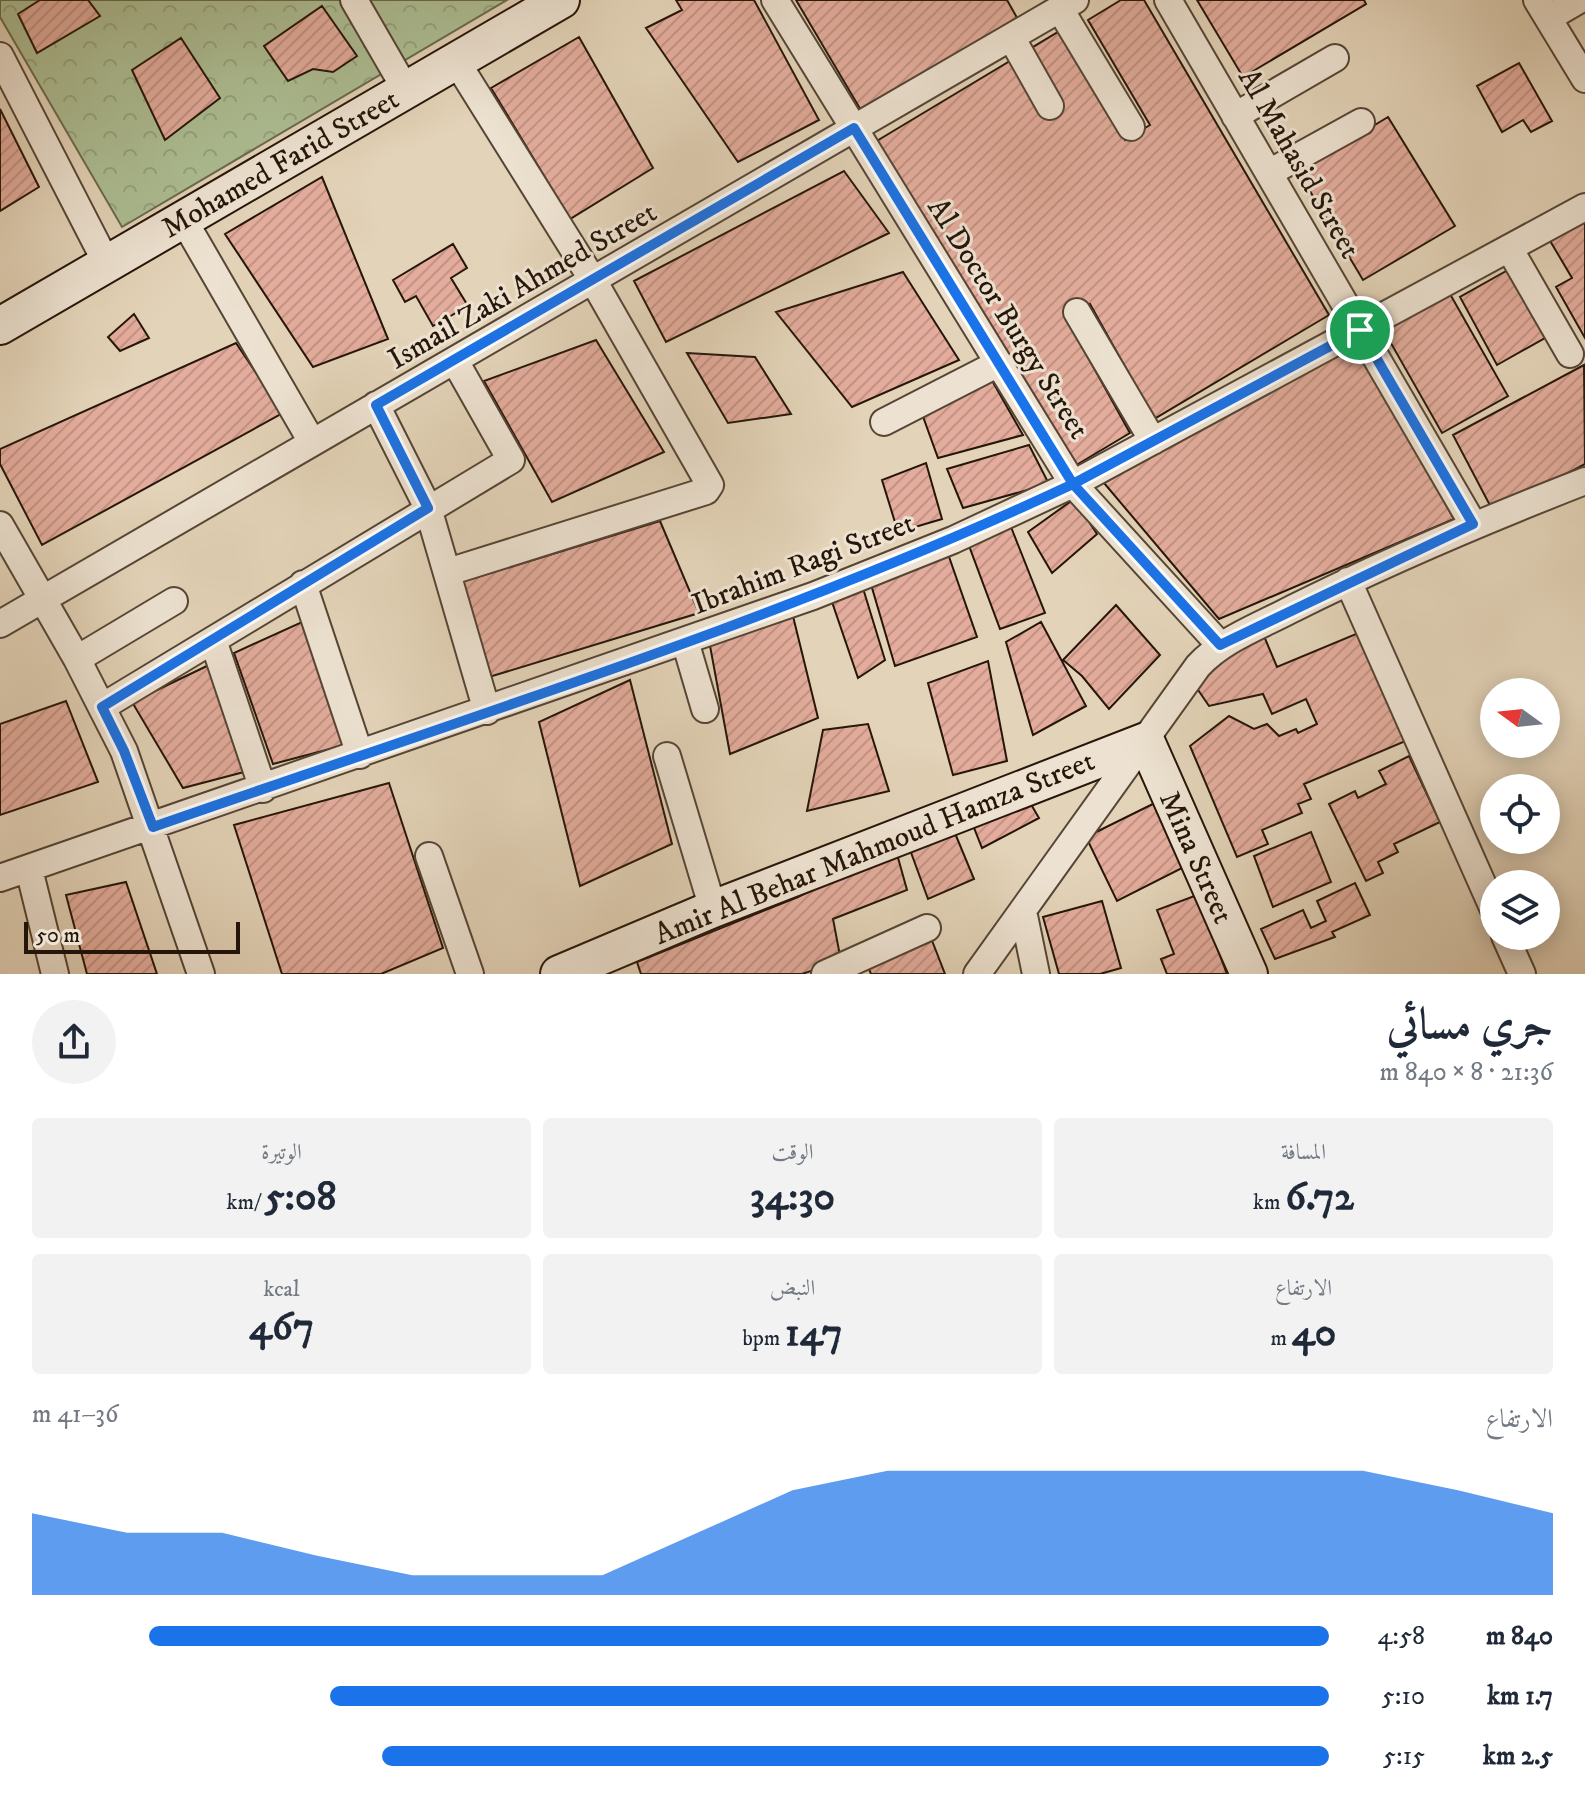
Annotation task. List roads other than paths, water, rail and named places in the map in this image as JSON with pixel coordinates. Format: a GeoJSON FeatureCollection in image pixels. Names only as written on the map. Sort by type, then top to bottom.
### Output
{"type":"FeatureCollection","features":[{"type":"Feature","properties":{"kind":"street"},"geometry":{"type":"LineString","coordinates":[[354,0],[406,90]]}},
{"type":"Feature","properties":{"kind":"street","name":"Mohamed Farid Street"},"geometry":{"type":"LineString","coordinates":[[0,326],[561,0]]}},
{"type":"Feature","properties":{"kind":"street","name":"Al Doctor Burgy Street"},"geometry":{"type":"LineString","coordinates":[[775,0],[1073,484],[1220,645]]}},
{"type":"Feature","properties":{"kind":"street","name":"Al Mahasid Street"},"geometry":{"type":"LineString","coordinates":[[1168,0],[1473,524]]}},
{"type":"Feature","properties":{"kind":"street"},"geometry":{"type":"LineString","coordinates":[[1579,0],[1542,9],[1585,79]]}},
{"type":"Feature","properties":{"kind":"street"},"geometry":{"type":"LineString","coordinates":[[1068,4],[1131,127]]}},
{"type":"Feature","properties":{"kind":"street","name":"Ismail Zaki Ahmed Street"},"geometry":{"type":"LineString","coordinates":[[0,624],[594,282],[1068,4]]}},
{"type":"Feature","properties":{"kind":"street"},"geometry":{"type":"LineString","coordinates":[[1011,37],[1050,106]]}},
{"type":"Feature","properties":{"kind":"street"},"geometry":{"type":"LineString","coordinates":[[0,56],[106,262]]}},
{"type":"Feature","properties":{"kind":"street"},"geometry":{"type":"LineString","coordinates":[[1235,116],[1335,58]]}},
{"type":"Feature","properties":{"kind":"street"},"geometry":{"type":"LineString","coordinates":[[448,572],[710,487],[594,282],[456,61]]}},
{"type":"Feature","properties":{"kind":"street"},"geometry":{"type":"LineString","coordinates":[[1269,173],[1361,122]]}},
{"type":"Feature","properties":{"kind":"street","name":"Ibrahim Ragi Street"},"geometry":{"type":"LineString","coordinates":[[0,878],[813,596],[953,540],[1073,484],[1585,207]]}},
{"type":"Feature","properties":{"kind":"street"},"geometry":{"type":"LineString","coordinates":[[183,219],[312,442]]}},
{"type":"Feature","properties":{"kind":"street"},"geometry":{"type":"LineString","coordinates":[[1509,248],[1570,354]]}},
{"type":"Feature","properties":{"kind":"street"},"geometry":{"type":"LineString","coordinates":[[1077,312],[1153,441]]}},
{"type":"Feature","properties":{"kind":"street"},"geometry":{"type":"LineString","coordinates":[[102,707],[512,458],[455,361]]}},
{"type":"Feature","properties":{"kind":"street"},"geometry":{"type":"LineString","coordinates":[[884,422],[999,363]]}},
{"type":"Feature","properties":{"kind":"street"},"geometry":{"type":"LineString","coordinates":[[376,405],[428,508],[487,711]]}},
{"type":"Feature","properties":{"kind":"street"},"geometry":{"type":"LineString","coordinates":[[977,974],[1198,666],[1220,645],[1348,581],[1473,524],[1585,481]]}},
{"type":"Feature","properties":{"kind":"street"},"geometry":{"type":"LineString","coordinates":[[0,525],[77,659],[124,751],[153,827],[201,974]]}},
{"type":"Feature","properties":{"kind":"street"},"geometry":{"type":"LineString","coordinates":[[1348,581],[1480,878]]}},
{"type":"Feature","properties":{"kind":"street"},"geometry":{"type":"LineString","coordinates":[[303,584],[360,755]]}},
{"type":"Feature","properties":{"kind":"street"},"geometry":{"type":"LineString","coordinates":[[77,659],[174,601]]}},
{"type":"Feature","properties":{"kind":"street"},"geometry":{"type":"LineString","coordinates":[[213,640],[263,789]]}},
{"type":"Feature","properties":{"kind":"street"},"geometry":{"type":"LineString","coordinates":[[685,641],[705,709]]}},
{"type":"Feature","properties":{"kind":"street","name":"Amir Al Behar Mahmoud Hamza Street"},"geometry":{"type":"LineString","coordinates":[[559,974],[713,909],[1146,741]]}},
{"type":"Feature","properties":{"kind":"street","name":"Mina Street"},"geometry":{"type":"LineString","coordinates":[[1146,741],[1249,974]]}},
{"type":"Feature","properties":{"kind":"street"},"geometry":{"type":"LineString","coordinates":[[667,756],[713,909]]}},
{"type":"Feature","properties":{"kind":"street"},"geometry":{"type":"LineString","coordinates":[[429,856],[470,974]]}},
{"type":"Feature","properties":{"kind":"street"},"geometry":{"type":"LineString","coordinates":[[29,869],[55,974]]}},
{"type":"Feature","properties":{"kind":"street"},"geometry":{"type":"LineString","coordinates":[[1023,911],[1036,974]]}},
{"type":"Feature","properties":{"kind":"street"},"geometry":{"type":"LineString","coordinates":[[825,974],[862,967],[927,928]]}},
{"type":"Feature","properties":{"kind":"street"},"geometry":{"type":"LineString","coordinates":[[1511,950],[1522,974]]}}]}
